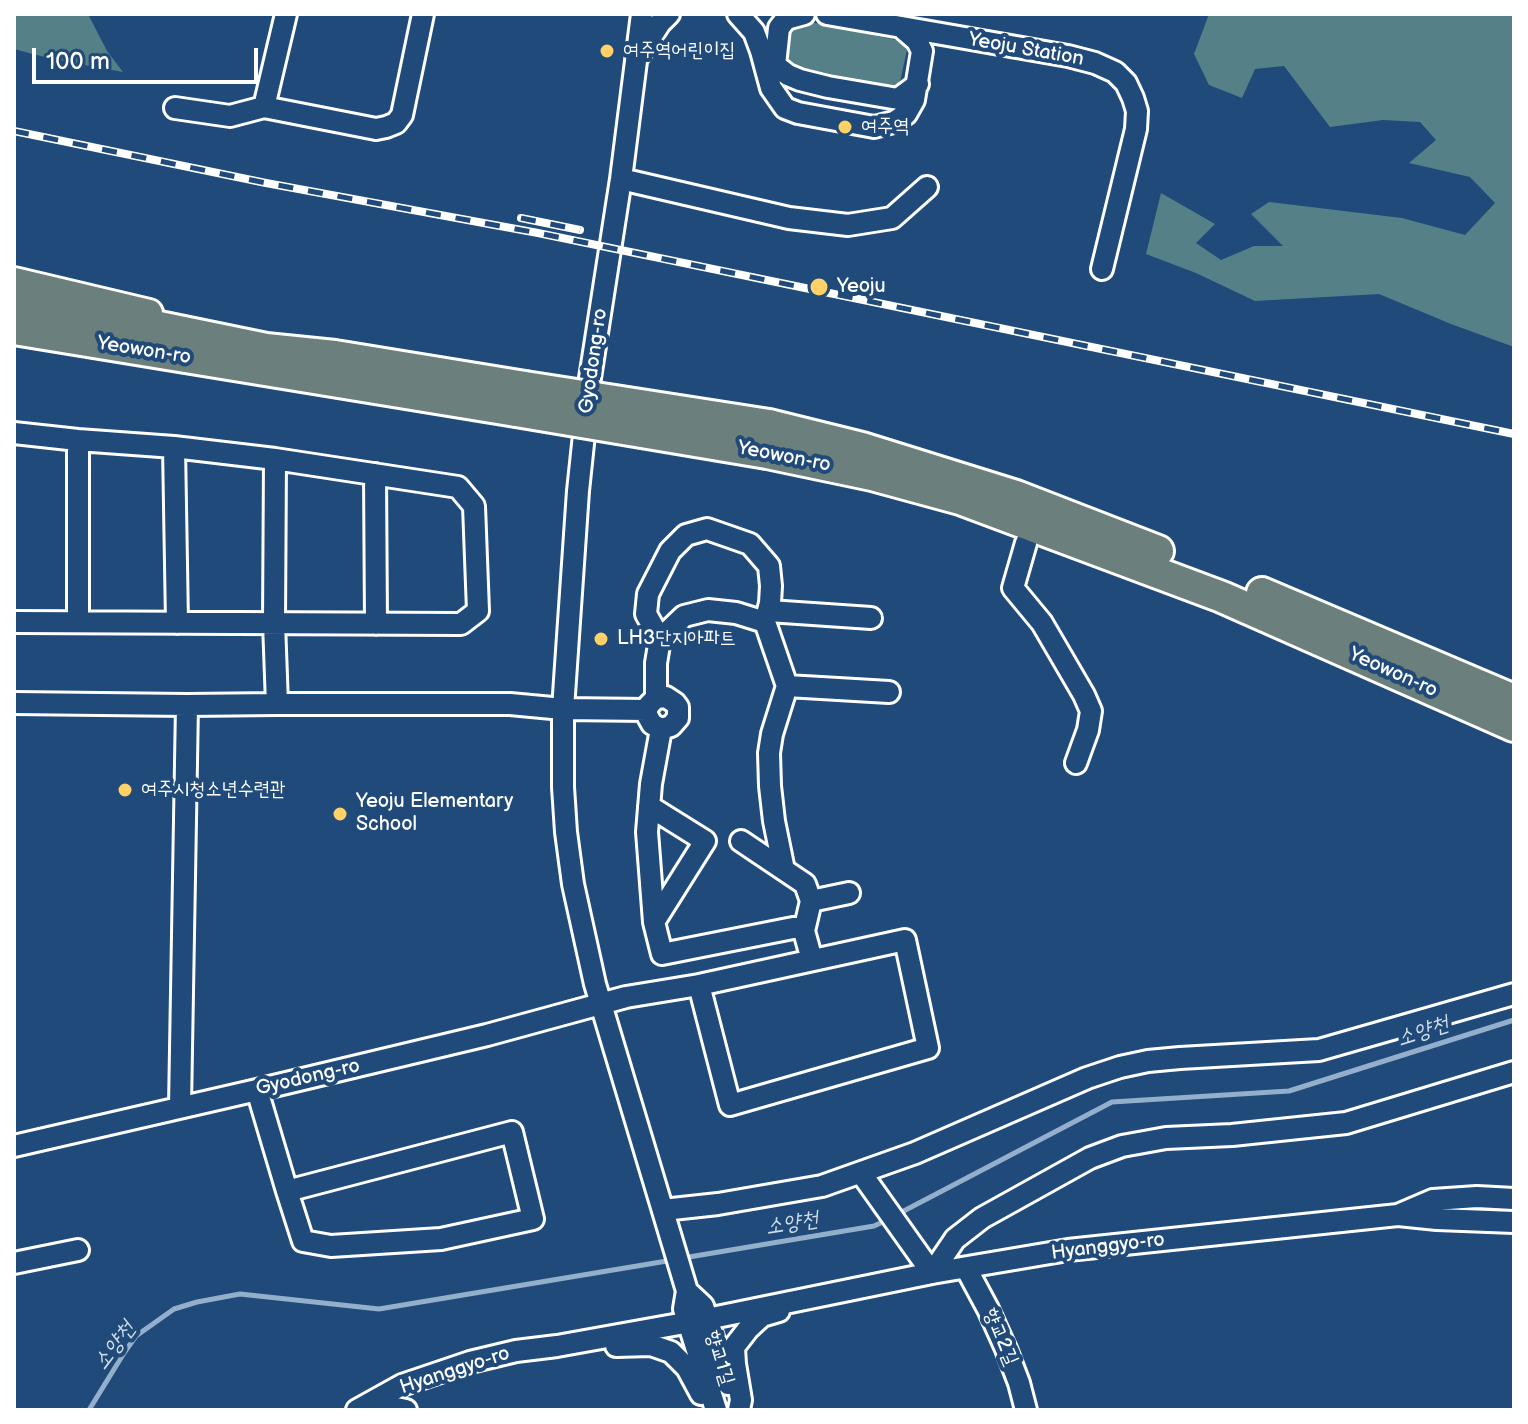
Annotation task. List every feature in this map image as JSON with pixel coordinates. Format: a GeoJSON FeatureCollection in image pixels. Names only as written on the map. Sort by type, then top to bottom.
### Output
{"type":"FeatureCollection","features":[{"type":"Feature","properties":{"kind":"highway","name":"Yeowon-ro"},"geometry":{"type":"LineString","coordinates":[[14,303],[159,327],[266,349],[335,356],[521,399]]}},
{"type":"Feature","properties":{"kind":"highway","name":"Yeowon-ro"},"geometry":{"type":"LineString","coordinates":[[14,329],[294,375],[521,399],[768,439],[862,448],[1016,496],[1251,588],[1514,700]]}},
{"type":"Feature","properties":{"kind":"highway"},"geometry":{"type":"LineString","coordinates":[[14,350],[258,379],[294,375]]}},
{"type":"Feature","properties":{"kind":"highway","name":"Yeowon-ro"},"geometry":{"type":"LineString","coordinates":[[768,439],[872,475],[960,499],[1222,597],[1514,726]]}},
{"type":"Feature","properties":{"kind":"highway"},"geometry":{"type":"LineString","coordinates":[[872,475],[904,497],[1157,591],[1407,693],[1466,705]]}},
{"type":"Feature","properties":{"kind":"main road"},"geometry":{"type":"LineString","coordinates":[[14,281],[335,356]]}},
{"type":"Feature","properties":{"kind":"street"},"geometry":{"type":"LineString","coordinates":[[264,107],[286,14]]}},
{"type":"Feature","properties":{"kind":"street"},"geometry":{"type":"LineString","coordinates":[[175,108],[230,116],[264,107],[376,129],[386,127],[396,123],[402,115],[423,14]]}},
{"type":"Feature","properties":{"kind":"street","name":"Gyodong-ro"},"geometry":{"type":"LineString","coordinates":[[642,14],[621,179],[590,378],[579,477],[563,709],[563,787],[566,832],[582,932],[613,1051],[692,1304]]}},
{"type":"Feature","properties":{"kind":"street"},"geometry":{"type":"LineString","coordinates":[[637,57],[669,14]]}},
{"type":"Feature","properties":{"kind":"street"},"geometry":{"type":"LineString","coordinates":[[738,14],[754,32],[768,58],[788,75],[800,80],[898,99],[918,84]]}},
{"type":"Feature","properties":{"kind":"street"},"geometry":{"type":"LineString","coordinates":[[804,14],[786,19],[779,28],[768,58],[771,88],[777,98],[785,108],[798,113],[874,127],[894,122],[906,114],[914,100],[922,51],[917,41],[902,28]]}},
{"type":"Feature","properties":{"kind":"street","name":"Yeoju Station"},"geometry":{"type":"LineString","coordinates":[[827,14],[1068,56],[1115,72],[1126,83],[1137,111],[1136,129],[1102,269]]}},
{"type":"Feature","properties":{"kind":"street"},"geometry":{"type":"LineString","coordinates":[[621,179],[789,218],[848,225],[892,218],[927,187]]}},
{"type":"Feature","properties":{"kind":"street"},"geometry":{"type":"LineString","coordinates":[[14,433],[275,459],[458,487],[474,506],[478,611],[461,624],[14,622]]}},
{"type":"Feature","properties":{"kind":"street"},"geometry":{"type":"LineString","coordinates":[[78,440],[78,622]]}},
{"type":"Feature","properties":{"kind":"street"},"geometry":{"type":"LineString","coordinates":[[174,447],[177,623]]}},
{"type":"Feature","properties":{"kind":"street"},"geometry":{"type":"LineString","coordinates":[[275,459],[277,704]]}},
{"type":"Feature","properties":{"kind":"street"},"geometry":{"type":"LineString","coordinates":[[375,474],[376,624]]}},
{"type":"Feature","properties":{"kind":"street"},"geometry":{"type":"LineString","coordinates":[[660,639],[646,614],[648,594],[670,551],[686,535],[707,529],[750,544],[769,566],[771,586],[767,616],[787,686],[769,753],[774,821],[784,870]]}},
{"type":"Feature","properties":{"kind":"street"},"geometry":{"type":"LineString","coordinates":[[1026,543],[1013,588],[1042,623],[1091,711],[1076,763]]}},
{"type":"Feature","properties":{"kind":"street"},"geometry":{"type":"LineString","coordinates":[[14,703],[510,704],[563,709],[652,704],[666,697],[678,707],[679,713],[671,726],[661,729],[652,724],[647,715],[652,704],[660,639],[684,616],[708,610],[767,616],[871,618]]}},
{"type":"Feature","properties":{"kind":"street"},"geometry":{"type":"LineString","coordinates":[[787,686],[889,692]]}},
{"type":"Feature","properties":{"kind":"street"},"geometry":{"type":"LineString","coordinates":[[180,1107],[187,705]]}},
{"type":"Feature","properties":{"kind":"street"},"geometry":{"type":"LineString","coordinates":[[661,729],[651,784],[647,832],[654,922],[662,954],[793,928],[804,931]]}},
{"type":"Feature","properties":{"kind":"street"},"geometry":{"type":"LineString","coordinates":[[649,806],[705,841],[654,922]]}},
{"type":"Feature","properties":{"kind":"street"},"geometry":{"type":"LineString","coordinates":[[741,841],[805,884],[811,901],[804,931],[812,960]]}},
{"type":"Feature","properties":{"kind":"street"},"geometry":{"type":"LineString","coordinates":[[811,901],[849,893]]}},
{"type":"Feature","properties":{"kind":"street"},"geometry":{"type":"LineString","coordinates":[[601,1003],[905,940],[928,1048],[730,1105],[699,985]]}},
{"type":"Feature","properties":{"kind":"street"},"geometry":{"type":"LineString","coordinates":[[664,1214],[863,1177],[1087,1078],[1120,1067],[1180,1058],[1319,1050],[1514,994]]}},
{"type":"Feature","properties":{"kind":"street","name":"Gyodong-ro"},"geometry":{"type":"LineString","coordinates":[[14,1146],[487,1035],[601,1003]]}},
{"type":"Feature","properties":{"kind":"street"},"geometry":{"type":"LineString","coordinates":[[863,1177],[932,1273],[955,1239],[982,1218],[1090,1158],[1122,1146],[1166,1138],[1232,1135],[1346,1123],[1514,1072]]}},
{"type":"Feature","properties":{"kind":"street"},"geometry":{"type":"LineString","coordinates":[[257,1090],[287,1191],[303,1241],[331,1246],[441,1239],[533,1219],[512,1132],[287,1191]]}},
{"type":"Feature","properties":{"kind":"street","name":"Hyanggyo-ro"},"geometry":{"type":"LineString","coordinates":[[1398,1215],[1433,1200],[1477,1197],[1514,1199]]}},
{"type":"Feature","properties":{"kind":"street","name":"Hyanggyo-ro"},"geometry":{"type":"LineString","coordinates":[[364,1407],[402,1385],[437,1373],[516,1351],[557,1346],[574,1333],[692,1304],[796,1294],[820,1296],[1068,1250],[1398,1215],[1514,1222]]}},
{"type":"Feature","properties":{"kind":"street"},"geometry":{"type":"LineString","coordinates":[[14,1263],[78,1250]]}},
{"type":"Feature","properties":{"kind":"street","name":"향교2길"},"geometry":{"type":"LineString","coordinates":[[966,1268],[1006,1349],[1026,1410]]}},
{"type":"Feature","properties":{"kind":"street"},"geometry":{"type":"LineString","coordinates":[[737,1410],[741,1400],[734,1347],[762,1316],[820,1296]]}},
{"type":"Feature","properties":{"kind":"street","name":"향교1길"},"geometry":{"type":"LineString","coordinates":[[692,1304],[716,1410]]}},
{"type":"Feature","properties":{"kind":"street","name":"향교1길"},"geometry":{"type":"LineString","coordinates":[[692,1304],[737,1410]]}},
{"type":"Feature","properties":{"kind":"street"},"geometry":{"type":"LineString","coordinates":[[557,1346],[580,1352],[623,1345],[651,1345],[671,1352],[687,1368],[708,1410]]}},
{"type":"Feature","properties":{"kind":"street"},"geometry":{"type":"LineString","coordinates":[[364,1407],[406,1410]]}},
{"type":"Feature","properties":{"kind":"green space"},"geometry":{"type":"Polygon","coordinates":[[[14,14],[86,14],[123,72],[14,49],[14,14]]]}},
{"type":"Feature","properties":{"kind":"green space"},"geometry":{"type":"Polygon","coordinates":[[[1209,14],[1514,14],[1514,347],[1379,294],[1255,301],[1146,254],[1161,193],[1215,224],[1196,243],[1221,260],[1254,246],[1283,246],[1251,214],[1269,202],[1402,218],[1465,235],[1495,203],[1470,177],[1409,163],[1436,140],[1420,122],[1383,120],[1330,127],[1284,66],[1255,69],[1242,98],[1209,85],[1194,54],[1209,14]]]}},
{"type":"Feature","properties":{"kind":"green space"},"geometry":{"type":"Polygon","coordinates":[[[806,21],[896,40],[903,45],[907,50],[895,91],[785,69],[787,29],[806,21]]]}},
{"type":"Feature","properties":{"kind":"waterway","name":"소양천"},"geometry":{"type":"LineString","coordinates":[[898,1214],[1112,1102],[1289,1091],[1514,1020]]}},
{"type":"Feature","properties":{"kind":"waterway","name":"소양천"},"geometry":{"type":"LineString","coordinates":[[683,1258],[874,1226],[889,1219]]}},
{"type":"Feature","properties":{"kind":"waterway","name":"소양천"},"geometry":{"type":"LineString","coordinates":[[89,1410],[136,1336],[174,1309],[197,1302],[240,1294],[379,1309],[673,1260]]}},
{"type":"Feature","properties":{"kind":"railway"},"geometry":{"type":"LineString","coordinates":[[14,131],[266,183],[538,233],[1514,434]]}},
{"type":"Feature","properties":{"kind":"railway"},"geometry":{"type":"LineString","coordinates":[[521,218],[580,230]]}},
{"type":"Feature","properties":{"kind":"place","name":"여주역어린이집"},"geometry":{"type":"Point","coordinates":[607,51]}},
{"type":"Feature","properties":{"kind":"place","name":"여주역"},"geometry":{"type":"Point","coordinates":[845,127]}},
{"type":"Feature","properties":{"kind":"place","name":"Yeoju"},"geometry":{"type":"Point","coordinates":[819,287]}},
{"type":"Feature","properties":{"kind":"place","name":"LH3단지아파트"},"geometry":{"type":"Point","coordinates":[601,639]}},
{"type":"Feature","properties":{"kind":"place","name":"여주시청소년수련관"},"geometry":{"type":"Point","coordinates":[125,790]}},
{"type":"Feature","properties":{"kind":"place","name":"Yeoju Elementary School"},"geometry":{"type":"Point","coordinates":[340,814]}}]}
